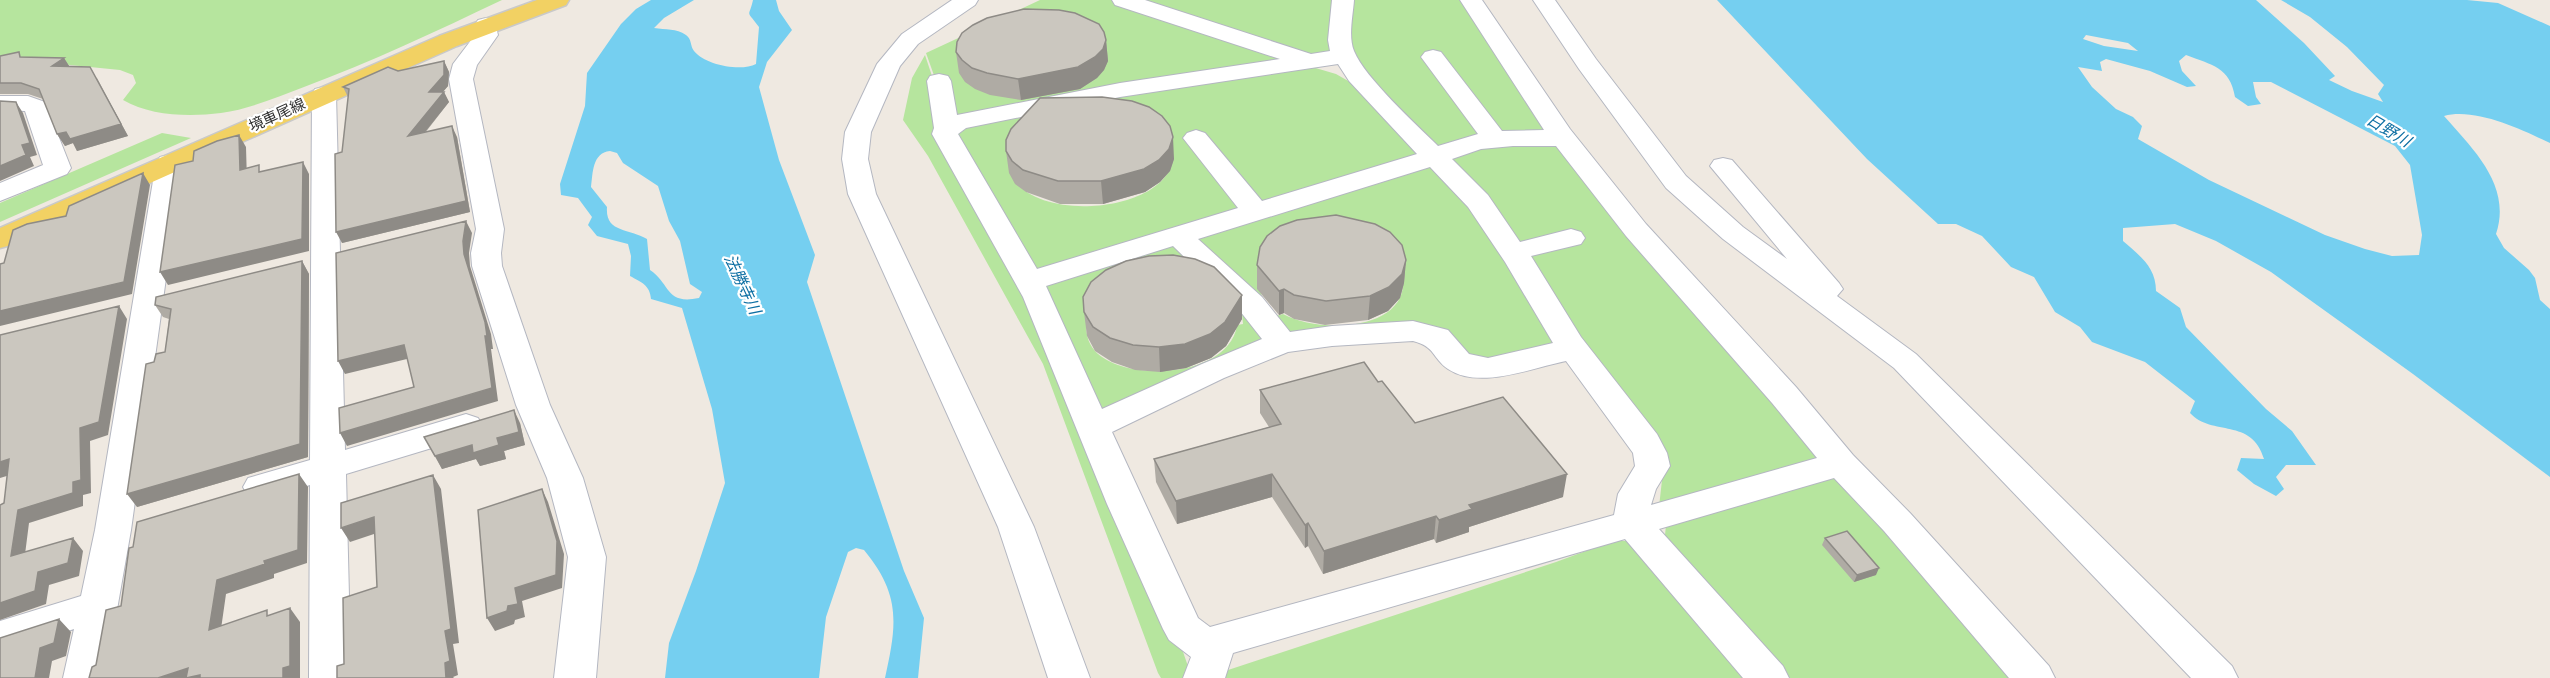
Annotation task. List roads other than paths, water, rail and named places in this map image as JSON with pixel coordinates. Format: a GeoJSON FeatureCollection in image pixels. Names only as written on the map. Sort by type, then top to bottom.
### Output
{"type":"FeatureCollection","features":[{"type":"Feature","properties":{"kind":"main road","name":"境車尾線"},"geometry":{"type":"LineString","coordinates":[[0,239],[324,94],[486,25],[558,0]]}},
{"type":"Feature","properties":{"kind":"street"},"geometry":{"type":"LineString","coordinates":[[967,0],[909,39],[889,64],[860,126],[855,159],[856,171],[862,194],[1016,527],[1069,678]]}},
{"type":"Feature","properties":{"kind":"street"},"geometry":{"type":"LineString","coordinates":[[1123,0],[1309,61],[1336,71],[1369,88]]}},
{"type":"Feature","properties":{"kind":"street"},"geometry":{"type":"LineString","coordinates":[[1343,0],[1340,40],[1345,56],[1369,88],[1478,201],[1513,252],[1573,349],[1646,442],[1654,460],[1651,472],[1635,494],[1632,523],[1768,678]]}},
{"type":"Feature","properties":{"kind":"street"},"geometry":{"type":"LineString","coordinates":[[1471,0],[1563,138],[1636,230],[2034,678]]}},
{"type":"Feature","properties":{"kind":"street"},"geometry":{"type":"LineString","coordinates":[[1544,0],[1587,64],[1676,182],[1733,233],[1905,361],[2217,678]]}},
{"type":"Feature","properties":{"kind":"street"},"geometry":{"type":"LineString","coordinates":[[486,25],[487,35],[465,64],[461,79],[475,222],[490,229],[486,253],[487,266],[533,405],[565,478],[587,557],[575,678]]}},
{"type":"Feature","properties":{"kind":"street"},"geometry":{"type":"LineString","coordinates":[[947,128],[958,122],[1120,90],[1345,56]]}},
{"type":"Feature","properties":{"kind":"street"},"geometry":{"type":"LineString","coordinates":[[1433,57],[1485,123],[1493,138]]}},
{"type":"Feature","properties":{"kind":"street"},"geometry":{"type":"LineString","coordinates":[[939,81],[947,128],[945,134],[964,171],[1030,281],[1092,427],[1183,628],[1205,645],[1842,464]]}},
{"type":"Feature","properties":{"kind":"street"},"geometry":{"type":"LineString","coordinates":[[324,94],[330,678]]}},
{"type":"Feature","properties":{"kind":"street"},"geometry":{"type":"LineString","coordinates":[[0,103],[28,103],[36,107],[58,168],[0,194]]}},
{"type":"Feature","properties":{"kind":"street"},"geometry":{"type":"LineString","coordinates":[[1196,138],[1255,211]]}},
{"type":"Feature","properties":{"kind":"street"},"geometry":{"type":"LineString","coordinates":[[1030,281],[1435,157],[1450,149],[1493,138],[1563,138]]}},
{"type":"Feature","properties":{"kind":"street"},"geometry":{"type":"LineString","coordinates":[[84,678],[113,530],[135,305],[169,163]]}},
{"type":"Feature","properties":{"kind":"street"},"geometry":{"type":"LineString","coordinates":[[1723,166],[1801,254],[1856,324]]}},
{"type":"Feature","properties":{"kind":"street"},"geometry":{"type":"LineString","coordinates":[[1178,234],[1251,304],[1282,344]]}},
{"type":"Feature","properties":{"kind":"street"},"geometry":{"type":"LineString","coordinates":[[1513,252],[1571,238]]}},
{"type":"Feature","properties":{"kind":"street"},"geometry":{"type":"LineString","coordinates":[[135,305],[180,294]]}},
{"type":"Feature","properties":{"kind":"street"},"geometry":{"type":"LineString","coordinates":[[1092,427],[1222,367],[1282,344],[1332,336],[1413,331],[1437,337],[1458,361],[1471,367],[1488,368],[1573,349]]}},
{"type":"Feature","properties":{"kind":"street"},"geometry":{"type":"LineString","coordinates":[[227,497],[533,405]]}},
{"type":"Feature","properties":{"kind":"street"},"geometry":{"type":"LineString","coordinates":[[113,530],[147,520]]}},
{"type":"Feature","properties":{"kind":"street"},"geometry":{"type":"LineString","coordinates":[[0,637],[98,606]]}},
{"type":"Feature","properties":{"kind":"street"},"geometry":{"type":"LineString","coordinates":[[1204,678],[1206,668],[1219,641]]}},
{"type":"Feature","properties":{"kind":"water","name":"法勝寺川"},"geometry":{"type":"Polygon","coordinates":[[[651,0],[694,0],[664,18],[654,28],[682,33],[688,37],[699,56],[724,66],[742,67],[756,64],[759,27],[749,14],[753,0],[776,0],[779,11],[792,30],[767,62],[759,87],[779,160],[815,255],[807,282],[904,571],[924,618],[918,678],[885,678],[893,626],[890,596],[885,581],[876,566],[864,550],[856,548],[848,552],[826,617],[819,678],[665,678],[669,643],[725,483],[712,409],[682,308],[651,299],[647,287],[630,276],[631,256],[628,244],[597,236],[588,225],[592,217],[578,198],[561,195],[560,184],[585,106],[587,73],[621,24],[636,9],[651,0]],[[610,151],[600,156],[594,164],[591,187],[607,207],[610,221],[619,229],[647,239],[650,270],[674,296],[680,299],[699,298],[702,292],[690,284],[680,241],[669,221],[658,186],[623,163],[617,153],[610,151]]]}},
{"type":"Feature","properties":{"kind":"water","name":"日野川"},"geometry":{"type":"Polygon","coordinates":[[[1717,0],[2256,0],[2304,43],[2335,76],[2329,80],[2383,102],[2378,94],[2384,85],[2347,47],[2310,17],[2281,0],[2467,0],[2498,3],[2550,26],[2550,143],[2513,126],[2484,117],[2456,114],[2444,116],[2487,170],[2499,200],[2500,217],[2496,234],[2504,248],[2535,278],[2540,300],[2550,309],[2550,477],[2413,374],[2271,272],[2216,241],[2175,224],[2123,228],[2123,241],[2141,257],[2150,269],[2156,291],[2180,308],[2186,327],[2266,409],[2292,431],[2316,465],[2286,465],[2276,477],[2284,489],[2276,496],[2254,484],[2237,470],[2241,458],[2264,459],[2258,446],[2250,437],[2241,432],[2199,420],[2190,413],[2195,401],[2145,362],[2092,342],[2080,327],[2055,312],[2034,277],[2011,267],[1982,236],[1956,224],[1938,224],[1867,159],[1717,0]],[[2086,35],[2083,39],[2104,46],[2138,51],[2128,43],[2086,35]],[[2186,55],[2179,61],[2182,71],[2196,86],[2187,87],[2150,71],[2106,59],[2100,62],[2102,71],[2078,67],[2092,87],[2116,109],[2133,117],[2142,126],[2138,139],[2209,180],[2325,235],[2392,256],[2419,255],[2422,235],[2410,165],[2395,146],[2271,82],[2253,82],[2256,97],[2261,104],[2248,106],[2235,97],[2229,79],[2218,68],[2186,55]]]}}]}
